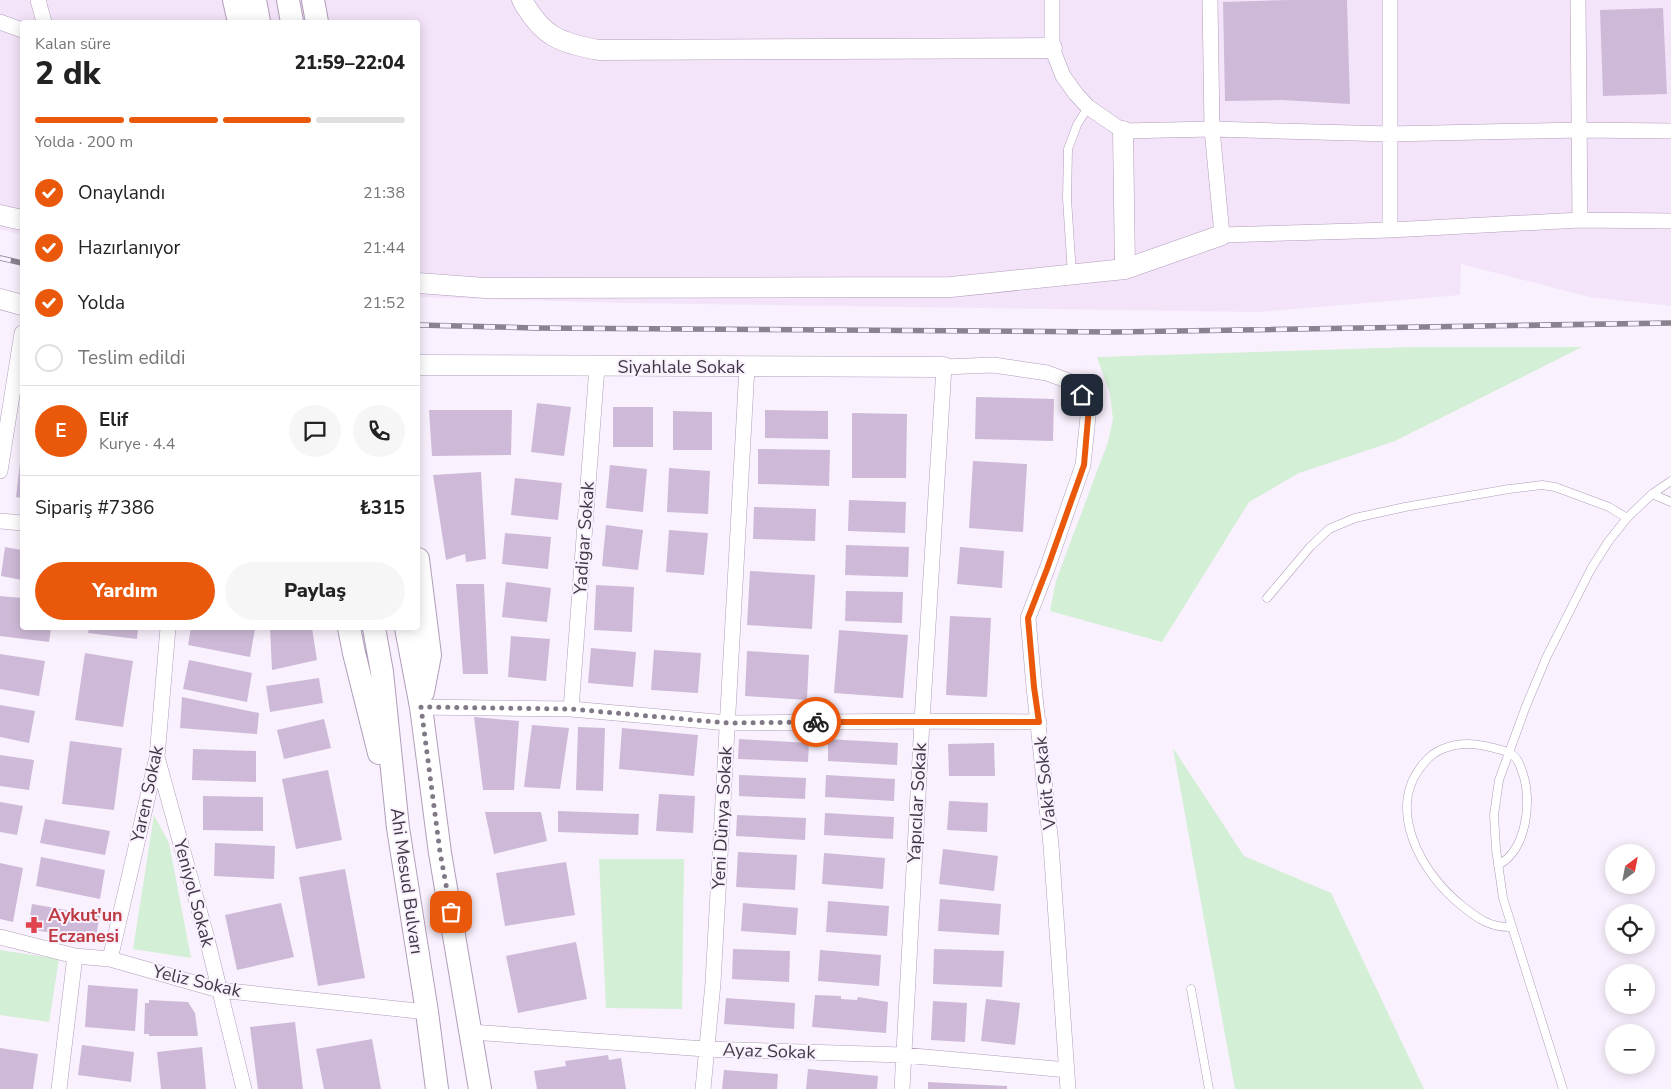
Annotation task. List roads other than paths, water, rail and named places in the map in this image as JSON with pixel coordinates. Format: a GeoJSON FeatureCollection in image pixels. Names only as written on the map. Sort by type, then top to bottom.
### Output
{"type":"FeatureCollection","features":[{"type":"Feature","properties":{"kind":"main road"},"geometry":{"type":"LineString","coordinates":[[234,0],[239,20]]}},
{"type":"Feature","properties":{"kind":"main road"},"geometry":{"type":"LineString","coordinates":[[255,0],[259,20]]}},
{"type":"Feature","properties":{"kind":"main road"},"geometry":{"type":"LineString","coordinates":[[288,0],[292,20]]}},
{"type":"Feature","properties":{"kind":"main road"},"geometry":{"type":"LineString","coordinates":[[313,0],[317,20]]}},
{"type":"Feature","properties":{"kind":"main road"},"geometry":{"type":"LineString","coordinates":[[420,575],[430,655],[421,707]]}},
{"type":"Feature","properties":{"kind":"main road"},"geometry":{"type":"LineString","coordinates":[[349,630],[398,828]]}},
{"type":"Feature","properties":{"kind":"main road","name":"Ahi Mesud Bulvarı"},"geometry":{"type":"LineString","coordinates":[[374,630],[382,672],[398,828],[437,1089]]}},
{"type":"Feature","properties":{"kind":"main road","name":"Ahi Mesud Bulvarı"},"geometry":{"type":"LineString","coordinates":[[406,630],[421,707],[440,852],[480,1089]]}},
{"type":"Feature","properties":{"kind":"street"},"geometry":{"type":"LineString","coordinates":[[38,0],[43,20]]}},
{"type":"Feature","properties":{"kind":"street"},"geometry":{"type":"LineString","coordinates":[[522,0],[532,18],[550,35],[577,46],[599,50],[1052,48]]}},
{"type":"Feature","properties":{"kind":"street"},"geometry":{"type":"LineString","coordinates":[[1052,0],[1052,48],[1064,76],[1076,94],[1088,107],[1123,131],[1212,129],[1390,134],[1579,130],[1671,131]]}},
{"type":"Feature","properties":{"kind":"street"},"geometry":{"type":"LineString","coordinates":[[1210,0],[1212,129],[1222,235]]}},
{"type":"Feature","properties":{"kind":"street"},"geometry":{"type":"LineString","coordinates":[[1390,0],[1390,230]]}},
{"type":"Feature","properties":{"kind":"street"},"geometry":{"type":"LineString","coordinates":[[1578,0],[1580,220]]}},
{"type":"Feature","properties":{"kind":"street"},"geometry":{"type":"LineString","coordinates":[[0,22],[20,29]]}},
{"type":"Feature","properties":{"kind":"street"},"geometry":{"type":"LineString","coordinates":[[1123,131],[1125,269]]}},
{"type":"Feature","properties":{"kind":"street"},"geometry":{"type":"LineString","coordinates":[[0,215],[20,220]]}},
{"type":"Feature","properties":{"kind":"street"},"geometry":{"type":"LineString","coordinates":[[420,283],[484,288],[951,287],[1125,269],[1222,235],[1390,230],[1580,220],[1671,221]]}},
{"type":"Feature","properties":{"kind":"street"},"geometry":{"type":"LineString","coordinates":[[0,299],[20,304]]}},
{"type":"Feature","properties":{"kind":"street"},"geometry":{"type":"LineString","coordinates":[[0,471],[20,346]]}},
{"type":"Feature","properties":{"kind":"street","name":"Siyahlale Sokak"},"geometry":{"type":"LineString","coordinates":[[420,365],[944,367]]}},
{"type":"Feature","properties":{"kind":"street","name":"Vakit Sokak"},"geometry":{"type":"LineString","coordinates":[[944,367],[994,365],[1047,373],[1074,383],[1089,407],[1084,465],[1028,618],[1051,845],[1068,1089]]}},
{"type":"Feature","properties":{"kind":"street","name":"Yadigar Sokak"},"geometry":{"type":"LineString","coordinates":[[571,709],[597,366]]}},
{"type":"Feature","properties":{"kind":"street","name":"Yeni Dünya Sokak"},"geometry":{"type":"LineString","coordinates":[[703,1089],[705,1049],[713,984],[747,367]]}},
{"type":"Feature","properties":{"kind":"street","name":"Yapıcılar Sokak"},"geometry":{"type":"LineString","coordinates":[[902,1089],[944,367]]}},
{"type":"Feature","properties":{"kind":"street"},"geometry":{"type":"LineString","coordinates":[[0,521],[20,524]]}},
{"type":"Feature","properties":{"kind":"street","name":"Yaren Sokak"},"geometry":{"type":"LineString","coordinates":[[110,959],[157,757],[168,630]]}},
{"type":"Feature","properties":{"kind":"street"},"geometry":{"type":"LineString","coordinates":[[421,707],[571,709],[728,723],[1039,722]]}},
{"type":"Feature","properties":{"kind":"street","name":"Yeniyol Sokak"},"geometry":{"type":"LineString","coordinates":[[157,757],[206,935],[244,1089]]}},
{"type":"Feature","properties":{"kind":"street","name":"Yeliz Sokak"},"geometry":{"type":"LineString","coordinates":[[0,937],[75,956],[110,959],[220,990],[427,1012]]}},
{"type":"Feature","properties":{"kind":"street"},"geometry":{"type":"LineString","coordinates":[[59,1089],[75,956]]}},
{"type":"Feature","properties":{"kind":"street","name":"Ayaz Sokak"},"geometry":{"type":"LineString","coordinates":[[471,1032],[705,1049],[903,1055],[1067,1070]]}},
{"type":"Feature","properties":{"kind":"lane"},"geometry":{"type":"LineString","coordinates":[[1072,274],[1067,199],[1068,149],[1076,125],[1088,107]]}},
{"type":"Feature","properties":{"kind":"lane"},"geometry":{"type":"LineString","coordinates":[[1563,1089],[1503,898],[1494,815],[1499,780],[1508,752],[1546,656],[1591,568],[1627,518],[1652,494],[1671,481]]}},
{"type":"Feature","properties":{"kind":"lane"},"geometry":{"type":"LineString","coordinates":[[1267,598],[1310,547],[1329,529],[1356,518],[1405,507],[1542,485],[1610,507],[1627,518]]}},
{"type":"Feature","properties":{"kind":"lane"},"geometry":{"type":"LineString","coordinates":[[1652,494],[1671,502]]}},
{"type":"Feature","properties":{"kind":"lane"},"geometry":{"type":"LineString","coordinates":[[1498,865],[1505,861],[1514,851],[1527,812],[1527,790],[1516,757],[1508,752],[1467,744],[1448,747],[1437,752],[1427,759],[1415,776],[1407,802],[1406,814],[1416,845],[1424,863],[1442,887],[1454,899],[1482,921],[1502,927],[1512,927]]}},
{"type":"Feature","properties":{"kind":"lane"},"geometry":{"type":"LineString","coordinates":[[1191,989],[1209,1089]]}},
{"type":"Feature","properties":{"kind":"railway"},"geometry":{"type":"LineString","coordinates":[[0,258],[20,263]]}},
{"type":"Feature","properties":{"kind":"railway"},"geometry":{"type":"LineString","coordinates":[[420,325],[535,328],[1114,332],[1671,323]]}},
{"type":"Feature","properties":{"kind":"place","name":"Aykut'un Eczanesi"},"geometry":{"type":"Point","coordinates":[34,925]}}]}
